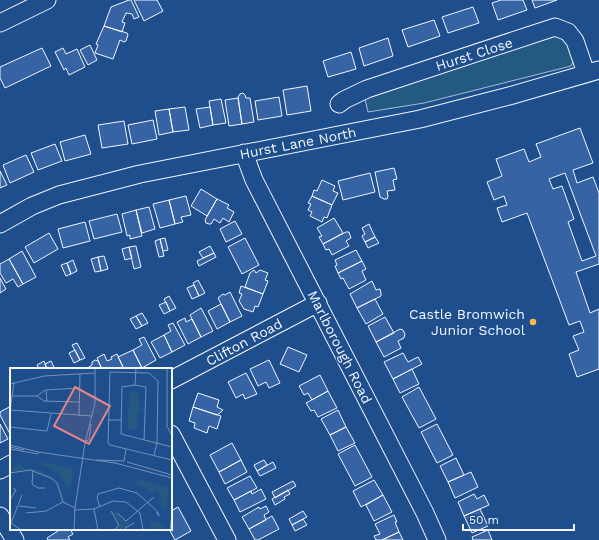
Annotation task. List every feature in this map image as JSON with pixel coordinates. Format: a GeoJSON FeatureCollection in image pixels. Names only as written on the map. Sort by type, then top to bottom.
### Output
{"type":"FeatureCollection","features":[{"type":"Feature","properties":{"kind":"street"},"geometry":{"type":"LineString","coordinates":[[0,23],[47,0]]}},
{"type":"Feature","properties":{"kind":"street","name":"Hurst Close"},"geometry":{"type":"LineString","coordinates":[[339,104],[367,89],[555,27],[568,32],[593,72]]}},
{"type":"Feature","properties":{"kind":"street","name":"Hurst Lane North"},"geometry":{"type":"LineString","coordinates":[[0,224],[32,206],[59,195],[140,174],[420,119],[593,72]]}},
{"type":"Feature","properties":{"kind":"street","name":"Marlborough Road"},"geometry":{"type":"LineString","coordinates":[[244,154],[254,180],[425,513],[437,540]]}},
{"type":"Feature","properties":{"kind":"street","name":"Clifton Road"},"geometry":{"type":"LineString","coordinates":[[172,379],[318,303]]}},
{"type":"Feature","properties":{"kind":"street"},"geometry":{"type":"LineString","coordinates":[[172,436],[228,540]]}},
{"type":"Feature","properties":{"kind":"street"},"geometry":{"type":"LineString","coordinates":[[0,470],[10,465]]}},
{"type":"Feature","properties":{"kind":"street"},"geometry":{"type":"LineString","coordinates":[[0,516],[15,540]]}},
{"type":"Feature","properties":{"kind":"shaded area"},"geometry":{"type":"Polygon","coordinates":[[[553,35],[564,36],[576,57],[571,66],[424,103],[368,112],[365,99],[553,35]]]}},
{"type":"Feature","properties":{"kind":"building"},"geometry":{"type":"Polygon","coordinates":[[[131,0],[139,17],[134,19],[132,14],[126,13],[122,22],[125,23],[122,32],[104,26],[111,7],[131,0]]]}},
{"type":"Feature","properties":{"kind":"building"},"geometry":{"type":"Polygon","coordinates":[[[134,0],[157,0],[163,11],[144,21],[134,0]]]}},
{"type":"Feature","properties":{"kind":"building"},"geometry":{"type":"Polygon","coordinates":[[[501,0],[523,0],[527,10],[498,20],[492,3],[501,0]]]}},
{"type":"Feature","properties":{"kind":"building"},"geometry":{"type":"Polygon","coordinates":[[[532,0],[557,0],[535,8],[532,0]]]}},
{"type":"Feature","properties":{"kind":"building"},"geometry":{"type":"Polygon","coordinates":[[[473,7],[479,23],[448,33],[442,17],[473,7]]]}},
{"type":"Feature","properties":{"kind":"building"},"geometry":{"type":"Polygon","coordinates":[[[434,20],[440,36],[408,47],[402,30],[434,20]]]}},
{"type":"Feature","properties":{"kind":"building"},"geometry":{"type":"Polygon","coordinates":[[[104,26],[127,33],[128,35],[126,41],[124,42],[120,40],[113,59],[95,53],[98,45],[96,44],[104,26]]]}},
{"type":"Feature","properties":{"kind":"building"},"geometry":{"type":"Polygon","coordinates":[[[388,38],[393,56],[364,66],[359,48],[388,38]]]}},
{"type":"Feature","properties":{"kind":"building"},"geometry":{"type":"Polygon","coordinates":[[[90,45],[97,60],[88,65],[80,50],[90,45]]]}},
{"type":"Feature","properties":{"kind":"building"},"geometry":{"type":"Polygon","coordinates":[[[42,48],[51,66],[5,88],[0,78],[0,67],[42,48]]]}},
{"type":"Feature","properties":{"kind":"building"},"geometry":{"type":"Polygon","coordinates":[[[63,48],[66,54],[77,49],[85,67],[69,75],[66,68],[64,70],[55,52],[63,48]]]}},
{"type":"Feature","properties":{"kind":"building"},"geometry":{"type":"Polygon","coordinates":[[[351,52],[356,69],[328,77],[323,61],[351,52]]]}},
{"type":"Feature","properties":{"kind":"building"},"geometry":{"type":"Polygon","coordinates":[[[307,86],[311,111],[287,115],[283,90],[307,86]]]}},
{"type":"Feature","properties":{"kind":"building"},"geometry":{"type":"Polygon","coordinates":[[[243,93],[246,98],[250,98],[254,122],[242,124],[238,97],[243,93]]]}},
{"type":"Feature","properties":{"kind":"building"},"geometry":{"type":"Polygon","coordinates":[[[279,97],[282,116],[258,120],[255,101],[279,97]]]}},
{"type":"Feature","properties":{"kind":"building"},"geometry":{"type":"Polygon","coordinates":[[[238,98],[242,124],[229,126],[225,100],[238,98]]]}},
{"type":"Feature","properties":{"kind":"building"},"geometry":{"type":"Polygon","coordinates":[[[221,99],[226,123],[213,125],[209,101],[221,99]]]}},
{"type":"Feature","properties":{"kind":"building"},"geometry":{"type":"Polygon","coordinates":[[[185,107],[189,130],[173,132],[169,109],[185,107]]]}},
{"type":"Feature","properties":{"kind":"building"},"geometry":{"type":"Polygon","coordinates":[[[210,107],[213,125],[200,128],[196,109],[210,107]]]}},
{"type":"Feature","properties":{"kind":"building"},"geometry":{"type":"Polygon","coordinates":[[[169,109],[173,132],[159,135],[155,111],[169,109]]]}},
{"type":"Feature","properties":{"kind":"building"},"geometry":{"type":"Polygon","coordinates":[[[153,120],[157,139],[132,144],[128,125],[153,120]]]}},
{"type":"Feature","properties":{"kind":"building"},"geometry":{"type":"Polygon","coordinates":[[[124,121],[128,144],[102,148],[98,125],[124,121]]]}},
{"type":"Feature","properties":{"kind":"building"},"geometry":{"type":"Polygon","coordinates":[[[580,128],[593,163],[573,170],[577,183],[593,177],[599,193],[599,264],[576,272],[590,313],[599,309],[599,369],[577,377],[569,354],[579,350],[573,336],[584,332],[580,321],[569,325],[527,213],[502,222],[497,208],[507,205],[504,196],[494,200],[487,182],[502,176],[496,159],[524,149],[529,162],[541,157],[536,144],[580,128]],[[565,173],[549,179],[553,189],[562,186],[574,219],[568,222],[582,261],[596,256],[565,173]]]}},
{"type":"Feature","properties":{"kind":"building"},"geometry":{"type":"Polygon","coordinates":[[[85,135],[91,154],[65,161],[60,142],[85,135]]]}},
{"type":"Feature","properties":{"kind":"building"},"geometry":{"type":"Polygon","coordinates":[[[55,144],[62,161],[38,170],[31,153],[55,144]]]}},
{"type":"Feature","properties":{"kind":"building"},"geometry":{"type":"Polygon","coordinates":[[[26,155],[34,172],[10,183],[3,165],[26,155]]]}},
{"type":"Feature","properties":{"kind":"building"},"geometry":{"type":"Polygon","coordinates":[[[394,168],[397,179],[393,180],[395,190],[387,191],[387,199],[384,199],[380,197],[375,172],[394,168]]]}},
{"type":"Feature","properties":{"kind":"building"},"geometry":{"type":"Polygon","coordinates":[[[0,171],[7,185],[0,188],[0,171]]]}},
{"type":"Feature","properties":{"kind":"building"},"geometry":{"type":"Polygon","coordinates":[[[370,173],[375,192],[343,200],[338,181],[370,173]]]}},
{"type":"Feature","properties":{"kind":"building"},"geometry":{"type":"Polygon","coordinates":[[[322,180],[335,186],[333,191],[338,193],[332,205],[312,196],[314,190],[317,191],[322,180]]]}},
{"type":"Feature","properties":{"kind":"building"},"geometry":{"type":"Polygon","coordinates":[[[201,189],[217,199],[207,216],[191,206],[201,189]]]}},
{"type":"Feature","properties":{"kind":"building"},"geometry":{"type":"Polygon","coordinates":[[[186,196],[191,215],[181,217],[183,222],[175,224],[169,200],[186,196]]]}},
{"type":"Feature","properties":{"kind":"building"},"geometry":{"type":"Polygon","coordinates":[[[312,196],[332,205],[327,218],[324,217],[322,222],[310,216],[312,212],[308,210],[311,204],[308,203],[312,196]]]}},
{"type":"Feature","properties":{"kind":"building"},"geometry":{"type":"Polygon","coordinates":[[[217,199],[229,205],[227,208],[234,212],[229,222],[223,218],[220,223],[214,219],[211,224],[206,223],[205,220],[217,199]]]}},
{"type":"Feature","properties":{"kind":"building"},"geometry":{"type":"Polygon","coordinates":[[[169,200],[175,224],[160,228],[153,204],[169,200]]]}},
{"type":"Feature","properties":{"kind":"building"},"geometry":{"type":"Polygon","coordinates":[[[149,207],[155,229],[142,233],[136,210],[149,207]]]}},
{"type":"Feature","properties":{"kind":"building"},"geometry":{"type":"Polygon","coordinates":[[[136,210],[142,236],[130,239],[130,235],[127,236],[122,214],[136,210]]]}},
{"type":"Feature","properties":{"kind":"building"},"geometry":{"type":"Polygon","coordinates":[[[117,214],[122,232],[94,239],[89,221],[117,214]]]}},
{"type":"Feature","properties":{"kind":"building"},"geometry":{"type":"Polygon","coordinates":[[[334,218],[343,233],[323,244],[319,237],[322,236],[317,228],[334,218]]]}},
{"type":"Feature","properties":{"kind":"building"},"geometry":{"type":"Polygon","coordinates":[[[235,221],[242,234],[226,242],[220,229],[235,221]]]}},
{"type":"Feature","properties":{"kind":"building"},"geometry":{"type":"Polygon","coordinates":[[[85,222],[90,241],[63,248],[58,229],[85,222]]]}},
{"type":"Feature","properties":{"kind":"building"},"geometry":{"type":"Polygon","coordinates":[[[369,224],[375,237],[365,242],[362,236],[365,234],[362,228],[369,224]]]}},
{"type":"Feature","properties":{"kind":"building"},"geometry":{"type":"Polygon","coordinates":[[[346,232],[349,232],[351,238],[346,241],[349,246],[332,255],[329,249],[326,250],[323,244],[346,232]]]}},
{"type":"Feature","properties":{"kind":"building"},"geometry":{"type":"Polygon","coordinates":[[[49,233],[58,249],[34,263],[25,247],[49,233]]]}},
{"type":"Feature","properties":{"kind":"building"},"geometry":{"type":"Polygon","coordinates":[[[375,237],[379,243],[368,248],[365,242],[375,237]]]}},
{"type":"Feature","properties":{"kind":"building"},"geometry":{"type":"Polygon","coordinates":[[[165,238],[168,250],[163,251],[160,239],[165,238]]]}},
{"type":"Feature","properties":{"kind":"building"},"geometry":{"type":"Polygon","coordinates":[[[245,238],[259,265],[242,274],[228,247],[245,238]]]}},
{"type":"Feature","properties":{"kind":"building"},"geometry":{"type":"Polygon","coordinates":[[[160,239],[164,256],[159,257],[155,241],[160,239]]]}},
{"type":"Feature","properties":{"kind":"building"},"geometry":{"type":"Polygon","coordinates":[[[136,246],[141,267],[134,269],[129,247],[136,246]]]}},
{"type":"Feature","properties":{"kind":"building"},"geometry":{"type":"Polygon","coordinates":[[[210,246],[214,253],[203,258],[199,252],[210,246]]]}},
{"type":"Feature","properties":{"kind":"building"},"geometry":{"type":"Polygon","coordinates":[[[129,247],[132,258],[125,260],[122,249],[129,247]]]}},
{"type":"Feature","properties":{"kind":"building"},"geometry":{"type":"Polygon","coordinates":[[[356,250],[362,261],[338,273],[335,266],[337,265],[335,260],[356,250]]]}},
{"type":"Feature","properties":{"kind":"building"},"geometry":{"type":"Polygon","coordinates":[[[22,251],[36,277],[23,284],[9,259],[22,251]]]}},
{"type":"Feature","properties":{"kind":"building"},"geometry":{"type":"Polygon","coordinates":[[[214,253],[216,257],[199,266],[197,261],[214,253]]]}},
{"type":"Feature","properties":{"kind":"building"},"geometry":{"type":"Polygon","coordinates":[[[104,256],[108,269],[101,271],[98,257],[104,256]]]}},
{"type":"Feature","properties":{"kind":"building"},"geometry":{"type":"Polygon","coordinates":[[[98,257],[101,271],[95,272],[91,259],[98,257]]]}},
{"type":"Feature","properties":{"kind":"building"},"geometry":{"type":"Polygon","coordinates":[[[9,259],[23,284],[18,287],[13,279],[6,283],[0,273],[0,264],[9,259]]]}},
{"type":"Feature","properties":{"kind":"building"},"geometry":{"type":"Polygon","coordinates":[[[73,260],[77,271],[71,274],[67,263],[73,260]]]}},
{"type":"Feature","properties":{"kind":"building"},"geometry":{"type":"Polygon","coordinates":[[[362,261],[366,269],[362,271],[366,280],[349,289],[343,278],[341,279],[338,273],[362,261]]]}},
{"type":"Feature","properties":{"kind":"building"},"geometry":{"type":"Polygon","coordinates":[[[67,263],[71,274],[66,276],[61,265],[67,263]]]}},
{"type":"Feature","properties":{"kind":"building"},"geometry":{"type":"Polygon","coordinates":[[[254,270],[256,273],[260,270],[268,273],[265,280],[268,281],[263,294],[245,287],[250,273],[254,270]]]}},
{"type":"Feature","properties":{"kind":"building"},"geometry":{"type":"Polygon","coordinates":[[[0,278],[6,289],[0,293],[0,278]]]}},
{"type":"Feature","properties":{"kind":"building"},"geometry":{"type":"Polygon","coordinates":[[[198,280],[205,293],[199,296],[193,283],[198,280]]]}},
{"type":"Feature","properties":{"kind":"building"},"geometry":{"type":"Polygon","coordinates":[[[372,281],[376,290],[380,289],[381,296],[357,308],[350,294],[372,281]]]}},
{"type":"Feature","properties":{"kind":"building"},"geometry":{"type":"Polygon","coordinates":[[[194,285],[199,296],[192,299],[187,288],[194,285]]]}},
{"type":"Feature","properties":{"kind":"building"},"geometry":{"type":"Polygon","coordinates":[[[241,286],[263,294],[258,307],[255,306],[253,312],[244,309],[239,301],[242,294],[239,293],[241,286]]]}},
{"type":"Feature","properties":{"kind":"building"},"geometry":{"type":"Polygon","coordinates":[[[230,292],[242,316],[230,322],[218,298],[223,294],[225,295],[230,292]]]}},
{"type":"Feature","properties":{"kind":"building"},"geometry":{"type":"Polygon","coordinates":[[[169,296],[176,308],[170,311],[164,299],[169,296]]]}},
{"type":"Feature","properties":{"kind":"building"},"geometry":{"type":"Polygon","coordinates":[[[375,299],[383,314],[366,324],[357,308],[375,299]]]}},
{"type":"Feature","properties":{"kind":"building"},"geometry":{"type":"Polygon","coordinates":[[[166,302],[170,311],[164,314],[159,305],[166,302]]]}},
{"type":"Feature","properties":{"kind":"building"},"geometry":{"type":"Polygon","coordinates":[[[221,304],[230,322],[217,329],[208,311],[221,304]]]}},
{"type":"Feature","properties":{"kind":"building"},"geometry":{"type":"Polygon","coordinates":[[[201,308],[213,331],[201,337],[190,315],[201,308]]]}},
{"type":"Feature","properties":{"kind":"building"},"geometry":{"type":"Polygon","coordinates":[[[142,313],[148,323],[142,326],[136,316],[142,313]]]}},
{"type":"Feature","properties":{"kind":"building"},"geometry":{"type":"Polygon","coordinates":[[[136,316],[142,326],[136,329],[130,319],[136,316]]]}},
{"type":"Feature","properties":{"kind":"building"},"geometry":{"type":"Polygon","coordinates":[[[385,317],[394,333],[376,342],[368,326],[385,317]]]}},
{"type":"Feature","properties":{"kind":"building"},"geometry":{"type":"Polygon","coordinates":[[[185,318],[186,322],[192,319],[201,337],[188,344],[177,322],[185,318]]]}},
{"type":"Feature","properties":{"kind":"building"},"geometry":{"type":"Polygon","coordinates":[[[173,323],[185,345],[172,352],[164,335],[171,331],[168,325],[173,323]]]}},
{"type":"Feature","properties":{"kind":"building"},"geometry":{"type":"Polygon","coordinates":[[[400,329],[403,330],[405,334],[404,338],[398,341],[401,348],[384,357],[376,342],[400,329]]]}},
{"type":"Feature","properties":{"kind":"building"},"geometry":{"type":"Polygon","coordinates":[[[164,335],[172,352],[160,358],[151,342],[164,335]]]}},
{"type":"Feature","properties":{"kind":"building"},"geometry":{"type":"Polygon","coordinates":[[[144,337],[156,360],[142,368],[133,350],[142,345],[139,339],[144,337]]]}},
{"type":"Feature","properties":{"kind":"building"},"geometry":{"type":"Polygon","coordinates":[[[77,343],[85,358],[80,360],[72,345],[77,343]]]}},
{"type":"Feature","properties":{"kind":"building"},"geometry":{"type":"Polygon","coordinates":[[[288,347],[307,355],[299,372],[280,364],[288,347]]]}},
{"type":"Feature","properties":{"kind":"building"},"geometry":{"type":"Polygon","coordinates":[[[75,350],[80,360],[74,363],[69,353],[75,350]]]}},
{"type":"Feature","properties":{"kind":"building"},"geometry":{"type":"Polygon","coordinates":[[[133,350],[142,368],[124,368],[118,357],[133,350]]]}},
{"type":"Feature","properties":{"kind":"building"},"geometry":{"type":"Polygon","coordinates":[[[403,353],[408,362],[418,357],[422,364],[393,379],[384,362],[403,353]]]}},
{"type":"Feature","properties":{"kind":"building"},"geometry":{"type":"Polygon","coordinates":[[[104,354],[107,361],[112,359],[111,357],[117,354],[124,368],[102,368],[97,358],[104,354]]]}},
{"type":"Feature","properties":{"kind":"building"},"geometry":{"type":"Polygon","coordinates":[[[95,360],[98,361],[102,368],[88,368],[92,365],[92,362],[95,360]]]}},
{"type":"Feature","properties":{"kind":"building"},"geometry":{"type":"Polygon","coordinates":[[[269,360],[280,383],[269,388],[266,382],[258,386],[250,369],[269,360]]]}},
{"type":"Feature","properties":{"kind":"building"},"geometry":{"type":"Polygon","coordinates":[[[44,361],[47,368],[38,368],[37,365],[44,361]]]}},
{"type":"Feature","properties":{"kind":"building"},"geometry":{"type":"Polygon","coordinates":[[[51,361],[54,368],[47,368],[45,364],[51,361]]]}},
{"type":"Feature","properties":{"kind":"building"},"geometry":{"type":"Polygon","coordinates":[[[412,369],[419,384],[400,393],[393,379],[412,369]]]}},
{"type":"Feature","properties":{"kind":"building"},"geometry":{"type":"Polygon","coordinates":[[[246,373],[257,394],[245,399],[243,394],[236,398],[228,382],[246,373]]]}},
{"type":"Feature","properties":{"kind":"building"},"geometry":{"type":"Polygon","coordinates":[[[320,375],[328,391],[312,400],[308,393],[304,395],[299,386],[320,375]]]}},
{"type":"Feature","properties":{"kind":"building"},"geometry":{"type":"Polygon","coordinates":[[[419,387],[436,419],[419,428],[402,397],[419,387]]]}},
{"type":"Feature","properties":{"kind":"building"},"geometry":{"type":"Polygon","coordinates":[[[328,391],[337,408],[318,417],[314,410],[311,411],[306,403],[328,391]]]}},
{"type":"Feature","properties":{"kind":"building"},"geometry":{"type":"Polygon","coordinates":[[[198,393],[219,400],[217,407],[223,410],[217,415],[193,407],[198,393]]]}},
{"type":"Feature","properties":{"kind":"building"},"geometry":{"type":"Polygon","coordinates":[[[10,407],[10,434],[0,415],[0,412],[10,407]]]}},
{"type":"Feature","properties":{"kind":"building"},"geometry":{"type":"Polygon","coordinates":[[[193,407],[221,416],[217,429],[209,426],[207,433],[194,428],[195,423],[189,421],[193,407]]]}},
{"type":"Feature","properties":{"kind":"building"},"geometry":{"type":"Polygon","coordinates":[[[338,410],[346,427],[330,435],[321,419],[338,410]]]}},
{"type":"Feature","properties":{"kind":"building"},"geometry":{"type":"Polygon","coordinates":[[[0,424],[8,439],[0,443],[0,424]]]}},
{"type":"Feature","properties":{"kind":"building"},"geometry":{"type":"Polygon","coordinates":[[[437,424],[453,455],[437,463],[421,432],[437,424]]]}},
{"type":"Feature","properties":{"kind":"building"},"geometry":{"type":"Polygon","coordinates":[[[346,427],[355,443],[338,451],[330,435],[346,427]]]}},
{"type":"Feature","properties":{"kind":"building"},"geometry":{"type":"Polygon","coordinates":[[[232,443],[241,460],[219,472],[210,455],[232,443]]]}},
{"type":"Feature","properties":{"kind":"building"},"geometry":{"type":"Polygon","coordinates":[[[355,445],[372,477],[355,486],[338,454],[355,445]]]}},
{"type":"Feature","properties":{"kind":"building"},"geometry":{"type":"Polygon","coordinates":[[[456,458],[464,475],[448,482],[440,466],[456,458]]]}},
{"type":"Feature","properties":{"kind":"building"},"geometry":{"type":"Polygon","coordinates":[[[241,460],[247,472],[225,484],[219,472],[241,460]]]}},
{"type":"Feature","properties":{"kind":"building"},"geometry":{"type":"Polygon","coordinates":[[[264,460],[267,465],[257,471],[254,465],[264,460]]]}},
{"type":"Feature","properties":{"kind":"building"},"geometry":{"type":"Polygon","coordinates":[[[273,462],[276,468],[260,476],[257,471],[273,462]]]}},
{"type":"Feature","properties":{"kind":"building"},"geometry":{"type":"Polygon","coordinates":[[[471,472],[478,487],[455,498],[448,482],[471,472]]]}},
{"type":"Feature","properties":{"kind":"building"},"geometry":{"type":"Polygon","coordinates":[[[250,476],[257,488],[234,500],[227,488],[250,476]]]}},
{"type":"Feature","properties":{"kind":"building"},"geometry":{"type":"Polygon","coordinates":[[[374,480],[383,495],[361,507],[353,491],[374,480]]]}},
{"type":"Feature","properties":{"kind":"building"},"geometry":{"type":"Polygon","coordinates":[[[293,481],[296,486],[275,498],[272,492],[293,481]]]}},
{"type":"Feature","properties":{"kind":"building"},"geometry":{"type":"Polygon","coordinates":[[[261,489],[266,499],[240,512],[234,500],[251,491],[252,494],[261,489]]]}},
{"type":"Feature","properties":{"kind":"building"},"geometry":{"type":"Polygon","coordinates":[[[288,490],[290,494],[275,505],[272,499],[288,490]]]}},
{"type":"Feature","properties":{"kind":"building"},"geometry":{"type":"Polygon","coordinates":[[[474,494],[477,499],[484,495],[489,505],[464,516],[458,502],[474,494]]]}},
{"type":"Feature","properties":{"kind":"building"},"geometry":{"type":"Polygon","coordinates":[[[383,495],[392,512],[374,521],[366,505],[383,495]]]}},
{"type":"Feature","properties":{"kind":"building"},"geometry":{"type":"Polygon","coordinates":[[[266,506],[269,512],[264,515],[266,520],[249,529],[242,517],[259,507],[260,509],[266,506]]]}},
{"type":"Feature","properties":{"kind":"building"},"geometry":{"type":"Polygon","coordinates":[[[178,507],[191,531],[175,540],[170,530],[172,530],[172,510],[178,507]]]}},
{"type":"Feature","properties":{"kind":"building"},"geometry":{"type":"Polygon","coordinates":[[[480,509],[488,526],[472,533],[464,516],[480,509]]]}},
{"type":"Feature","properties":{"kind":"building"},"geometry":{"type":"Polygon","coordinates":[[[303,511],[307,517],[292,525],[289,519],[303,511]]]}},
{"type":"Feature","properties":{"kind":"building"},"geometry":{"type":"Polygon","coordinates":[[[394,515],[399,532],[382,540],[376,540],[374,536],[380,534],[375,524],[394,515]]]}},
{"type":"Feature","properties":{"kind":"building"},"geometry":{"type":"Polygon","coordinates":[[[272,516],[279,529],[258,540],[255,540],[249,529],[272,516]]]}},
{"type":"Feature","properties":{"kind":"building"},"geometry":{"type":"Polygon","coordinates":[[[303,519],[307,525],[295,531],[292,525],[303,519]]]}},
{"type":"Feature","properties":{"kind":"building"},"geometry":{"type":"Polygon","coordinates":[[[59,530],[71,530],[73,534],[68,537],[70,540],[48,540],[47,538],[59,530]]]}},
{"type":"Feature","properties":{"kind":"building"},"geometry":{"type":"Polygon","coordinates":[[[488,530],[492,540],[473,540],[472,537],[488,530]]]}},
{"type":"Feature","properties":{"kind":"building"},"geometry":{"type":"Polygon","coordinates":[[[399,532],[403,540],[382,540],[399,532]]]}},
{"type":"Feature","properties":{"kind":"place","name":"Castle Bromwich Junior School"},"geometry":{"type":"Point","coordinates":[533,322]}}]}
